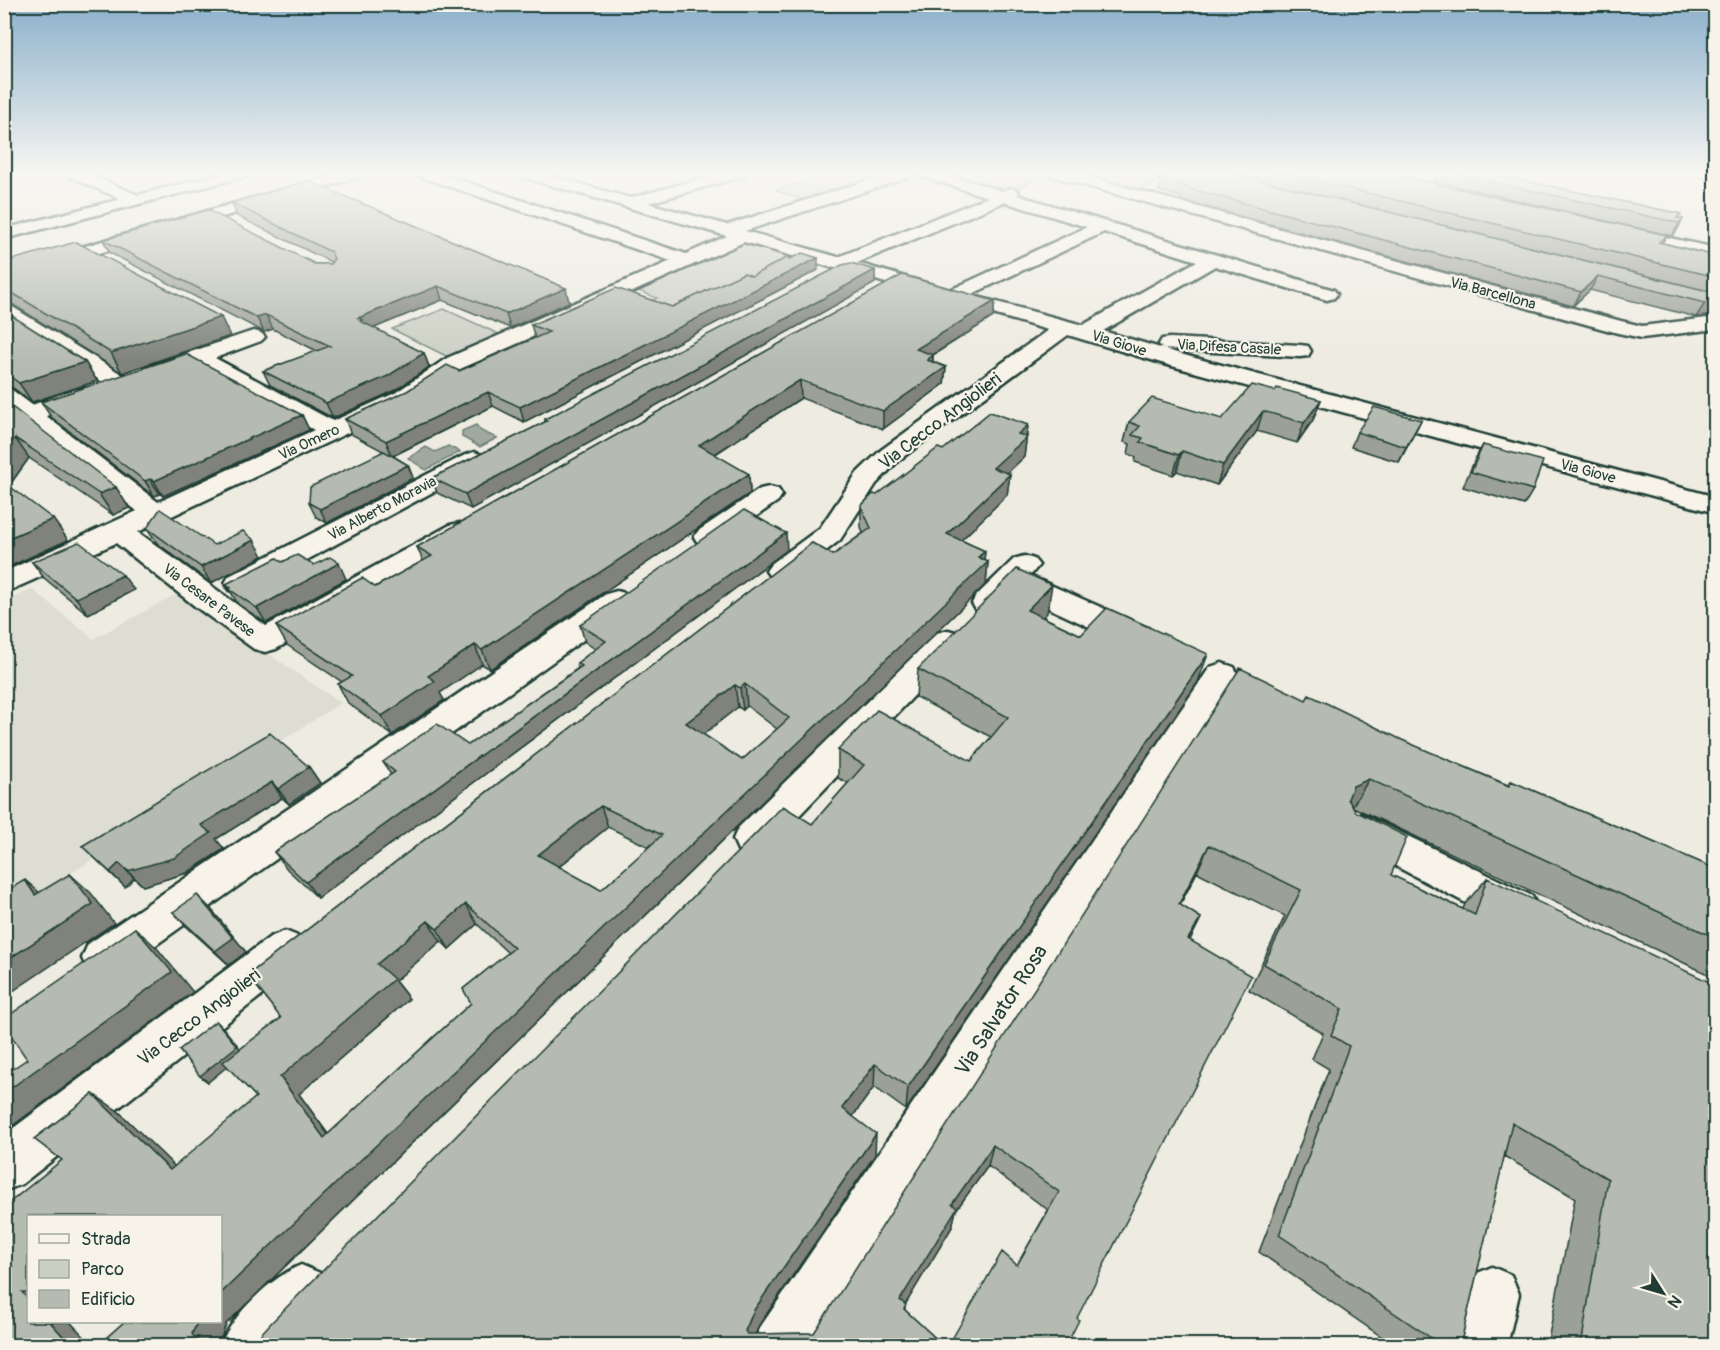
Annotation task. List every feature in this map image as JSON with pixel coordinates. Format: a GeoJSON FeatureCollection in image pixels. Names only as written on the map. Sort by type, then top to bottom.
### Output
{"type":"FeatureCollection","features":[{"type":"Feature","properties":{"kind":"street"},"geometry":{"type":"LineString","coordinates":[[4,275],[135,236]]}},
{"type":"Feature","properties":{"kind":"street"},"geometry":{"type":"LineString","coordinates":[[614,236],[687,260]]}},
{"type":"Feature","properties":{"kind":"street","name":"Via Omero"},"geometry":{"type":"LineString","coordinates":[[4,584],[403,399],[455,363],[580,298],[687,260],[730,236]]}},
{"type":"Feature","properties":{"kind":"street","name":"Via Giove"},"geometry":{"type":"LineString","coordinates":[[741,236],[1176,360],[1716,505]]}},
{"type":"Feature","properties":{"kind":"street"},"geometry":{"type":"LineString","coordinates":[[813,282],[841,265],[909,236]]}},
{"type":"Feature","properties":{"kind":"street"},"geometry":{"type":"LineString","coordinates":[[950,297],[1082,236]]}},
{"type":"Feature","properties":{"kind":"street"},"geometry":{"type":"LineString","coordinates":[[1137,236],[1327,294]]}},
{"type":"Feature","properties":{"kind":"street","name":"Via Barcellona"},"geometry":{"type":"LineString","coordinates":[[1269,236],[1642,332],[1716,323]]}},
{"type":"Feature","properties":{"kind":"street"},"geometry":{"type":"LineString","coordinates":[[1635,236],[1716,255]]}},
{"type":"Feature","properties":{"kind":"street"},"geometry":{"type":"LineString","coordinates":[[87,250],[115,265]]}},
{"type":"Feature","properties":{"kind":"street","name":"Via Cecco Angiolieri"},"geometry":{"type":"LineString","coordinates":[[754,592],[830,534],[866,479],[890,455],[1075,330],[1214,259]]}},
{"type":"Feature","properties":{"kind":"street"},"geometry":{"type":"LineString","coordinates":[[866,300],[897,282]]}},
{"type":"Feature","properties":{"kind":"street"},"geometry":{"type":"LineString","coordinates":[[4,310],[120,383]]}},
{"type":"Feature","properties":{"kind":"street"},"geometry":{"type":"LineString","coordinates":[[4,423],[254,337],[236,327]]}},
{"type":"Feature","properties":{"kind":"street","name":"Via Difesa Casale"},"geometry":{"type":"LineString","coordinates":[[1075,330],[1167,344],[1300,351]]}},
{"type":"Feature","properties":{"kind":"street"},"geometry":{"type":"LineString","coordinates":[[198,358],[333,431]]}},
{"type":"Feature","properties":{"kind":"street"},"geometry":{"type":"LineString","coordinates":[[4,395],[157,514]]}},
{"type":"Feature","properties":{"kind":"street","name":"Via Alberto Moravia"},"geometry":{"type":"LineString","coordinates":[[207,600],[489,452]]}},
{"type":"Feature","properties":{"kind":"street"},"geometry":{"type":"LineString","coordinates":[[680,556],[769,495]]}},
{"type":"Feature","properties":{"kind":"street","name":"Via Cesare Pavese"},"geometry":{"type":"LineString","coordinates":[[120,532],[265,642],[484,517]]}},
{"type":"Feature","properties":{"kind":"street"},"geometry":{"type":"LineString","coordinates":[[726,865],[1017,572],[1159,646]]}},
{"type":"Feature","properties":{"kind":"street"},"geometry":{"type":"LineString","coordinates":[[73,979],[641,584]]}},
{"type":"Feature","properties":{"kind":"street","name":"Via Salvator Rosa"},"geometry":{"type":"LineString","coordinates":[[781,1346],[1226,677]]}},
{"type":"Feature","properties":{"kind":"street"},"geometry":{"type":"LineString","coordinates":[[1353,825],[1549,924]]}},
{"type":"Feature","properties":{"kind":"street","name":"Via Cecco Angiolieri"},"geometry":{"type":"LineString","coordinates":[[4,1166],[308,933]]}},
{"type":"Feature","properties":{"kind":"street"},"geometry":{"type":"LineString","coordinates":[[248,1346],[324,1270]]}},
{"type":"Feature","properties":{"kind":"street"},"geometry":{"type":"LineString","coordinates":[[1479,1346],[1492,1294]]}},
{"type":"Feature","properties":{"kind":"shaded area"},"geometry":{"type":"Polygon","coordinates":[[[476,425],[481,431],[497,438],[480,447],[462,437],[462,431],[476,425]]]}},
{"type":"Feature","properties":{"kind":"shaded area"},"geometry":{"type":"Polygon","coordinates":[[[448,446],[460,452],[426,470],[408,458],[426,447],[435,452],[448,446]]]}},
{"type":"Feature","properties":{"kind":"shaded area"},"geometry":{"type":"Polygon","coordinates":[[[32,589],[93,639],[179,593],[341,703],[5,915],[5,602],[32,589]]]}},
{"type":"Feature","properties":{"kind":"green space"},"geometry":{"type":"Polygon","coordinates":[[[742,241],[798,258],[676,318],[641,305],[657,298],[631,288],[742,241]]]}},
{"type":"Feature","properties":{"kind":"green space"},"geometry":{"type":"Polygon","coordinates":[[[444,309],[501,335],[448,357],[392,329],[444,309]]]}},
{"type":"Feature","properties":{"kind":"building"},"geometry":{"type":"Polygon","coordinates":[[[117,236],[260,236],[315,264],[330,264],[334,259],[331,252],[299,236],[441,236],[566,288],[506,314],[438,286],[358,318],[424,353],[388,376],[326,403],[263,371],[330,346],[266,315],[257,318],[103,240],[117,236]]]}},
{"type":"Feature","properties":{"kind":"building"},"geometry":{"type":"Polygon","coordinates":[[[1369,236],[1485,236],[1716,293],[1716,302],[1705,303],[1598,276],[1581,292],[1369,236]]]}},
{"type":"Feature","properties":{"kind":"building"},"geometry":{"type":"Polygon","coordinates":[[[1546,236],[1666,236],[1659,242],[1716,256],[1716,277],[1546,236]]]}},
{"type":"Feature","properties":{"kind":"building"},"geometry":{"type":"Polygon","coordinates":[[[76,242],[221,317],[111,353],[4,288],[4,262],[76,242]]]}},
{"type":"Feature","properties":{"kind":"building"},"geometry":{"type":"Polygon","coordinates":[[[802,253],[818,258],[520,407],[488,392],[386,441],[345,419],[407,391],[447,365],[459,371],[549,332],[531,325],[616,288],[672,307],[744,273],[752,276],[786,258],[790,259],[802,253]]]}},
{"type":"Feature","properties":{"kind":"building"},"geometry":{"type":"Polygon","coordinates":[[[851,263],[875,270],[465,494],[432,478],[547,421],[545,419],[842,265],[851,263]]]}},
{"type":"Feature","properties":{"kind":"building"},"geometry":{"type":"Polygon","coordinates":[[[902,275],[995,301],[916,349],[933,355],[927,360],[946,367],[883,411],[800,380],[699,445],[749,474],[482,650],[475,645],[428,676],[435,681],[382,716],[338,684],[352,676],[276,626],[362,578],[375,587],[432,556],[417,547],[902,275]]]}},
{"type":"Feature","properties":{"kind":"building"},"geometry":{"type":"Polygon","coordinates":[[[4,311],[85,362],[19,383],[4,372],[4,311]]]}},
{"type":"Feature","properties":{"kind":"building"},"geometry":{"type":"Polygon","coordinates":[[[186,354],[302,415],[154,481],[150,479],[145,481],[41,402],[186,354]]]}},
{"type":"Feature","properties":{"kind":"building"},"geometry":{"type":"Polygon","coordinates":[[[1252,385],[1275,391],[1277,388],[1321,400],[1304,423],[1263,411],[1223,465],[1182,451],[1179,455],[1140,442],[1143,438],[1132,435],[1140,426],[1129,422],[1152,398],[1222,419],[1252,385]]]}},
{"type":"Feature","properties":{"kind":"building"},"geometry":{"type":"Polygon","coordinates":[[[12,407],[116,487],[99,494],[15,438],[4,451],[4,408],[12,407]]]}},
{"type":"Feature","properties":{"kind":"building"},"geometry":{"type":"Polygon","coordinates":[[[1374,407],[1421,420],[1406,447],[1357,432],[1374,407]]]}},
{"type":"Feature","properties":{"kind":"building"},"geometry":{"type":"Polygon","coordinates":[[[990,412],[1028,425],[1018,434],[1027,437],[993,468],[1010,474],[947,534],[985,551],[978,557],[988,562],[222,1292],[222,1215],[27,1215],[27,1292],[22,1292],[27,1298],[27,1323],[51,1323],[72,1346],[4,1346],[4,1207],[62,1160],[34,1139],[93,1094],[170,1170],[256,1097],[223,1062],[281,1018],[248,975],[812,543],[833,555],[871,528],[861,506],[873,494],[877,495],[938,448],[943,450],[990,412]],[[745,684],[740,688],[735,685],[686,723],[742,760],[789,718],[745,684]],[[601,806],[538,855],[601,890],[662,835],[601,806]],[[466,904],[437,929],[428,921],[377,964],[394,979],[280,1077],[324,1138],[471,1003],[463,989],[514,948],[466,904]]]}},
{"type":"Feature","properties":{"kind":"building"},"geometry":{"type":"Polygon","coordinates":[[[1483,445],[1543,461],[1533,490],[1471,472],[1483,445]]]}},
{"type":"Feature","properties":{"kind":"building"},"geometry":{"type":"Polygon","coordinates":[[[384,451],[408,465],[320,509],[309,503],[310,487],[384,451]]]}},
{"type":"Feature","properties":{"kind":"building"},"geometry":{"type":"Polygon","coordinates":[[[4,482],[53,519],[4,540],[4,482]]]}},
{"type":"Feature","properties":{"kind":"building"},"geometry":{"type":"Polygon","coordinates":[[[160,509],[214,545],[243,531],[254,540],[201,567],[147,528],[160,509]]]}},
{"type":"Feature","properties":{"kind":"building"},"geometry":{"type":"Polygon","coordinates":[[[744,510],[786,533],[306,882],[274,852],[395,772],[383,762],[437,724],[468,745],[582,666],[577,663],[606,641],[580,625],[744,510]]]}},
{"type":"Feature","properties":{"kind":"building"},"geometry":{"type":"Polygon","coordinates":[[[79,542],[123,575],[76,598],[32,562],[79,542]]]}},
{"type":"Feature","properties":{"kind":"building"},"geometry":{"type":"Polygon","coordinates":[[[297,555],[314,565],[330,557],[339,563],[257,608],[229,589],[231,588],[226,584],[277,558],[282,562],[297,555]]]}},
{"type":"Feature","properties":{"kind":"building"},"geometry":{"type":"Polygon","coordinates":[[[1017,569],[1052,585],[1027,610],[1081,635],[1107,608],[1208,654],[908,1087],[875,1064],[842,1108],[876,1134],[754,1310],[745,1331],[747,1334],[814,1333],[1240,668],[1306,700],[1309,695],[1402,740],[1509,786],[1511,781],[1716,869],[1716,938],[1369,779],[1353,786],[1348,799],[1355,811],[1407,837],[1391,875],[1475,915],[1487,878],[1716,985],[1716,1346],[1581,1346],[1608,1179],[1512,1123],[1460,1346],[1443,1346],[1279,1235],[1349,1046],[1331,1035],[1342,1009],[1264,964],[1301,890],[1209,845],[1179,904],[1201,918],[1188,939],[1251,976],[1077,1318],[1079,1320],[1066,1346],[948,1346],[1002,1252],[1017,1265],[1059,1192],[993,1145],[952,1204],[957,1208],[900,1300],[906,1305],[904,1309],[944,1346],[250,1346],[783,806],[812,824],[864,765],[838,750],[877,710],[971,761],[1008,717],[918,669],[1017,569]]]}},
{"type":"Feature","properties":{"kind":"building"},"geometry":{"type":"Polygon","coordinates":[[[270,733],[309,767],[278,789],[272,782],[201,825],[211,833],[174,858],[128,871],[119,863],[110,872],[82,846],[270,733]]]}},
{"type":"Feature","properties":{"kind":"building"},"geometry":{"type":"Polygon","coordinates":[[[70,874],[93,904],[4,962],[4,892],[25,880],[35,895],[70,874]]]}},
{"type":"Feature","properties":{"kind":"building"},"geometry":{"type":"Polygon","coordinates":[[[197,895],[233,938],[215,951],[173,912],[197,895]]]}},
{"type":"Feature","properties":{"kind":"building"},"geometry":{"type":"Polygon","coordinates":[[[135,928],[172,972],[4,1093],[4,1075],[27,1059],[4,1026],[4,1019],[135,928]]]}},
{"type":"Feature","properties":{"kind":"building"},"geometry":{"type":"Polygon","coordinates":[[[216,1021],[237,1046],[200,1076],[179,1050],[216,1021]]]}},
{"type":"Feature","properties":{"kind":"building"},"geometry":{"type":"Polygon","coordinates":[[[123,1323],[197,1323],[192,1334],[194,1337],[199,1337],[191,1346],[97,1346],[123,1323]]]}}]}
